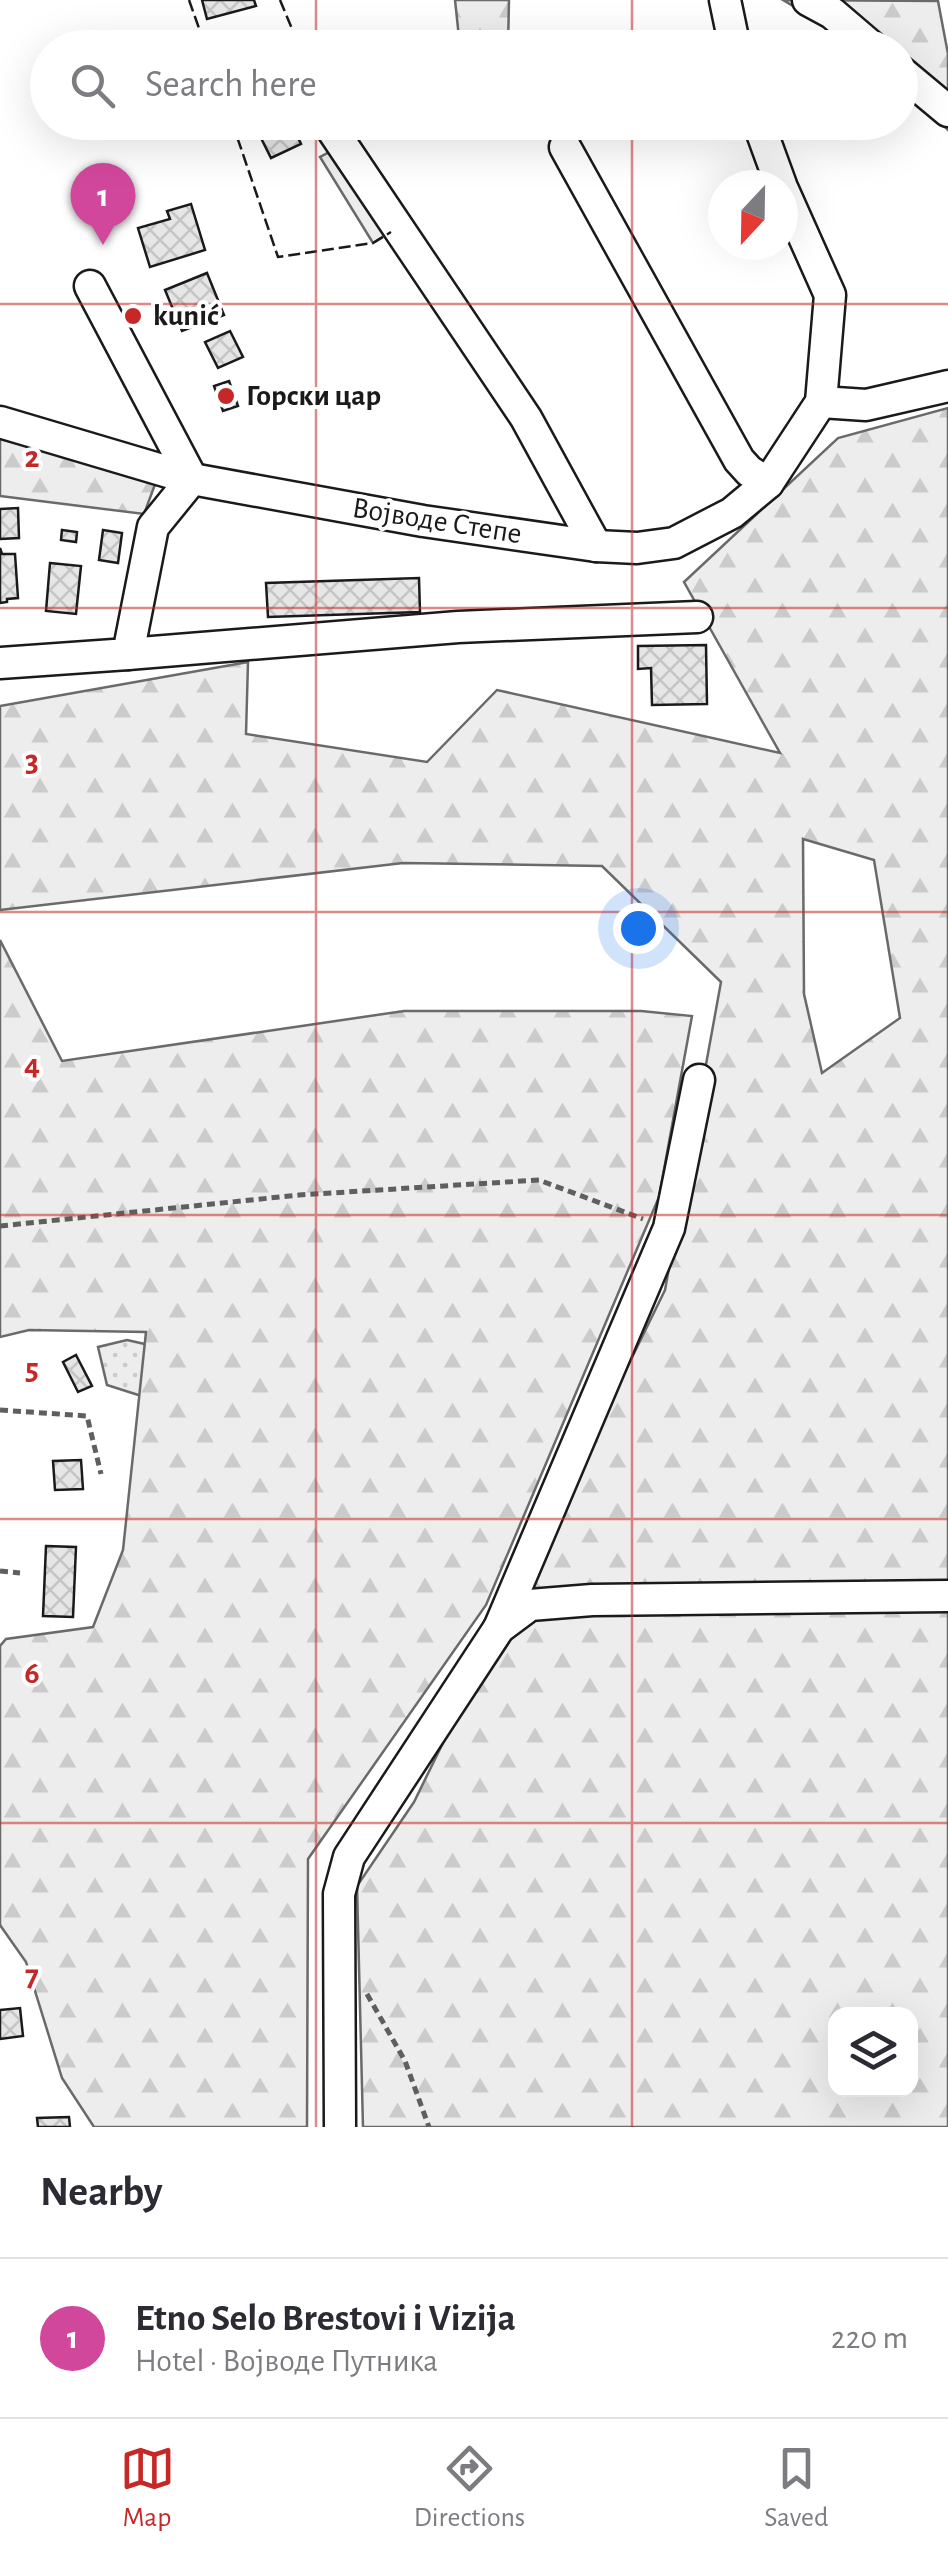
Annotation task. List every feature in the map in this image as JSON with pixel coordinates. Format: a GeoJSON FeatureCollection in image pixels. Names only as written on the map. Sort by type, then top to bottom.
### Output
{"type":"FeatureCollection","features":[{"type":"Feature","properties":{"kind":"street"},"geometry":{"type":"LineString","coordinates":[[725,0],[732,30]]}},
{"type":"Feature","properties":{"kind":"street"},"geometry":{"type":"LineString","coordinates":[[808,0],[852,30]]}},
{"type":"Feature","properties":{"kind":"street"},"geometry":{"type":"LineString","coordinates":[[918,85],[948,111]]}},
{"type":"Feature","properties":{"kind":"street"},"geometry":{"type":"LineString","coordinates":[[339,140],[526,418],[596,546]]}},
{"type":"Feature","properties":{"kind":"street"},"geometry":{"type":"LineString","coordinates":[[765,140],[776,170]]}},
{"type":"Feature","properties":{"kind":"street"},"geometry":{"type":"LineString","coordinates":[[565,147],[739,460],[768,482]]}},
{"type":"Feature","properties":{"kind":"street"},"geometry":{"type":"LineString","coordinates":[[798,223],[830,295],[821,402],[866,405],[948,386]]}},
{"type":"Feature","properties":{"kind":"street"},"geometry":{"type":"LineString","coordinates":[[90,286],[192,479],[153,527],[128,654]]}},
{"type":"Feature","properties":{"kind":"street","name":"Војводе Степе"},"geometry":{"type":"LineString","coordinates":[[0,422],[192,479],[423,521],[596,546],[637,548],[674,543],[732,513],[768,482],[821,402]]}},
{"type":"Feature","properties":{"kind":"street"},"geometry":{"type":"LineString","coordinates":[[0,663],[458,626],[697,617]]}},
{"type":"Feature","properties":{"kind":"street"},"geometry":{"type":"LineString","coordinates":[[340,2127],[339,1894],[349,1856],[499,1628],[669,1228],[699,1080]]}},
{"type":"Feature","properties":{"kind":"street"},"geometry":{"type":"LineString","coordinates":[[499,1628],[530,1606],[592,1600],[948,1596]]}},
{"type":"Feature","properties":{"kind":"path"},"geometry":{"type":"LineString","coordinates":[[0,1226],[299,1195],[540,1180],[669,1228]]}},
{"type":"Feature","properties":{"kind":"path"},"geometry":{"type":"LineString","coordinates":[[0,1410],[87,1416],[100,1474]]}},
{"type":"Feature","properties":{"kind":"path"},"geometry":{"type":"LineString","coordinates":[[0,1571],[20,1573]]}},
{"type":"Feature","properties":{"kind":"path"},"geometry":{"type":"LineString","coordinates":[[364,1989],[404,2061],[430,2127]]}},
{"type":"Feature","properties":{"kind":"green space"},"geometry":{"type":"Polygon","coordinates":[[[455,0],[509,0],[508,30],[458,30],[455,0]]]}},
{"type":"Feature","properties":{"kind":"green space"},"geometry":{"type":"Polygon","coordinates":[[[783,0],[938,1],[948,54],[948,130],[918,101],[918,30],[833,30],[783,0]]]}},
{"type":"Feature","properties":{"kind":"green space"},"geometry":{"type":"Polygon","coordinates":[[[948,408],[948,2127],[363,2127],[357,1886],[414,1802],[665,1290],[721,982],[602,866],[403,863],[0,910],[0,706],[248,662],[246,734],[427,762],[497,690],[780,753],[684,582],[838,438],[948,408]],[[803,839],[804,994],[822,1073],[900,1018],[874,860],[803,839]]]}},
{"type":"Feature","properties":{"kind":"green space"},"geometry":{"type":"Polygon","coordinates":[[[0,439],[157,479],[144,514],[0,496],[0,439]]]}},
{"type":"Feature","properties":{"kind":"green space"},"geometry":{"type":"Polygon","coordinates":[[[0,940],[62,1061],[404,1011],[641,1011],[692,1016],[659,1197],[486,1605],[308,1859],[307,2127],[94,2127],[62,2078],[26,1962],[0,1925],[0,1646],[6,1639],[93,1627],[123,1550],[146,1332],[29,1330],[0,1337],[0,940]]]}},
{"type":"Feature","properties":{"kind":"green space"},"geometry":{"type":"Polygon","coordinates":[[[127,1340],[282,1375],[229,1424],[107,1385],[98,1347],[127,1340]]]}},
{"type":"Feature","properties":{"kind":"shaded area"},"geometry":{"type":"Polygon","coordinates":[[[343,145],[398,227],[373,243],[320,157],[343,145]]]}},
{"type":"Feature","properties":{"kind":"building"},"geometry":{"type":"Polygon","coordinates":[[[202,0],[254,0],[256,6],[207,19],[202,0]]]}},
{"type":"Feature","properties":{"kind":"building"},"geometry":{"type":"Polygon","coordinates":[[[262,140],[299,140],[301,144],[271,158],[262,140]]]}},
{"type":"Feature","properties":{"kind":"building"},"geometry":{"type":"Polygon","coordinates":[[[191,204],[205,250],[150,267],[138,228],[170,219],[167,211],[191,204]]]}},
{"type":"Feature","properties":{"kind":"building"},"geometry":{"type":"Polygon","coordinates":[[[207,273],[224,315],[182,331],[165,290],[207,273]]]}},
{"type":"Feature","properties":{"kind":"building"},"geometry":{"type":"Polygon","coordinates":[[[230,331],[243,357],[218,368],[205,342],[230,331]]]}},
{"type":"Feature","properties":{"kind":"building","name":"Горски цар"},"geometry":{"type":"Polygon","coordinates":[[[229,381],[238,406],[223,411],[214,386],[229,381]]]}},
{"type":"Feature","properties":{"kind":"building"},"geometry":{"type":"Polygon","coordinates":[[[18,508],[19,538],[0,539],[0,509],[18,508]]]}},
{"type":"Feature","properties":{"kind":"building"},"geometry":{"type":"Polygon","coordinates":[[[62,530],[77,532],[76,542],[61,540],[62,530]]]}},
{"type":"Feature","properties":{"kind":"building"},"geometry":{"type":"Polygon","coordinates":[[[103,530],[122,533],[118,563],[99,560],[103,530]]]}},
{"type":"Feature","properties":{"kind":"building"},"geometry":{"type":"Polygon","coordinates":[[[0,548],[2,554],[15,554],[18,598],[0,603],[0,548]]]}},
{"type":"Feature","properties":{"kind":"building"},"geometry":{"type":"Polygon","coordinates":[[[50,563],[81,566],[76,614],[46,611],[50,563]]]}},
{"type":"Feature","properties":{"kind":"building"},"geometry":{"type":"Polygon","coordinates":[[[419,578],[420,612],[268,617],[266,583],[419,578]]]}},
{"type":"Feature","properties":{"kind":"building"},"geometry":{"type":"Polygon","coordinates":[[[706,645],[707,704],[652,705],[651,668],[638,669],[638,646],[706,645]]]}},
{"type":"Feature","properties":{"kind":"building"},"geometry":{"type":"Polygon","coordinates":[[[76,1355],[92,1386],[78,1392],[63,1362],[76,1355]]]}},
{"type":"Feature","properties":{"kind":"building"},"geometry":{"type":"Polygon","coordinates":[[[81,1460],[83,1489],[55,1490],[53,1461],[81,1460]]]}},
{"type":"Feature","properties":{"kind":"building"},"geometry":{"type":"Polygon","coordinates":[[[46,1546],[76,1547],[73,1617],[43,1616],[46,1546]]]}},
{"type":"Feature","properties":{"kind":"building"},"geometry":{"type":"Polygon","coordinates":[[[20,2008],[23,2036],[0,2039],[0,2010],[20,2008]]]}},
{"type":"Feature","properties":{"kind":"building"},"geometry":{"type":"Polygon","coordinates":[[[69,2117],[70,2127],[38,2127],[37,2118],[69,2117]]]}},
{"type":"Feature","properties":{"kind":"fence"},"geometry":{"type":"LineString","coordinates":[[189,0],[200,30]]}},
{"type":"Feature","properties":{"kind":"fence"},"geometry":{"type":"LineString","coordinates":[[280,0],[292,30]]}},
{"type":"Feature","properties":{"kind":"fence"},"geometry":{"type":"LineString","coordinates":[[238,140],[278,257],[373,243],[391,232]]}},
{"type":"Feature","properties":{"kind":"place","name":"Etno Selo Brestovi i Vizija"},"geometry":{"type":"Point","coordinates":[103,245]}},
{"type":"Feature","properties":{"kind":"place","name":"kunić"},"geometry":{"type":"Point","coordinates":[133,316]}},
{"type":"Feature","properties":{"kind":"place","name":"Горски цар"},"geometry":{"type":"Point","coordinates":[226,396]}}]}
